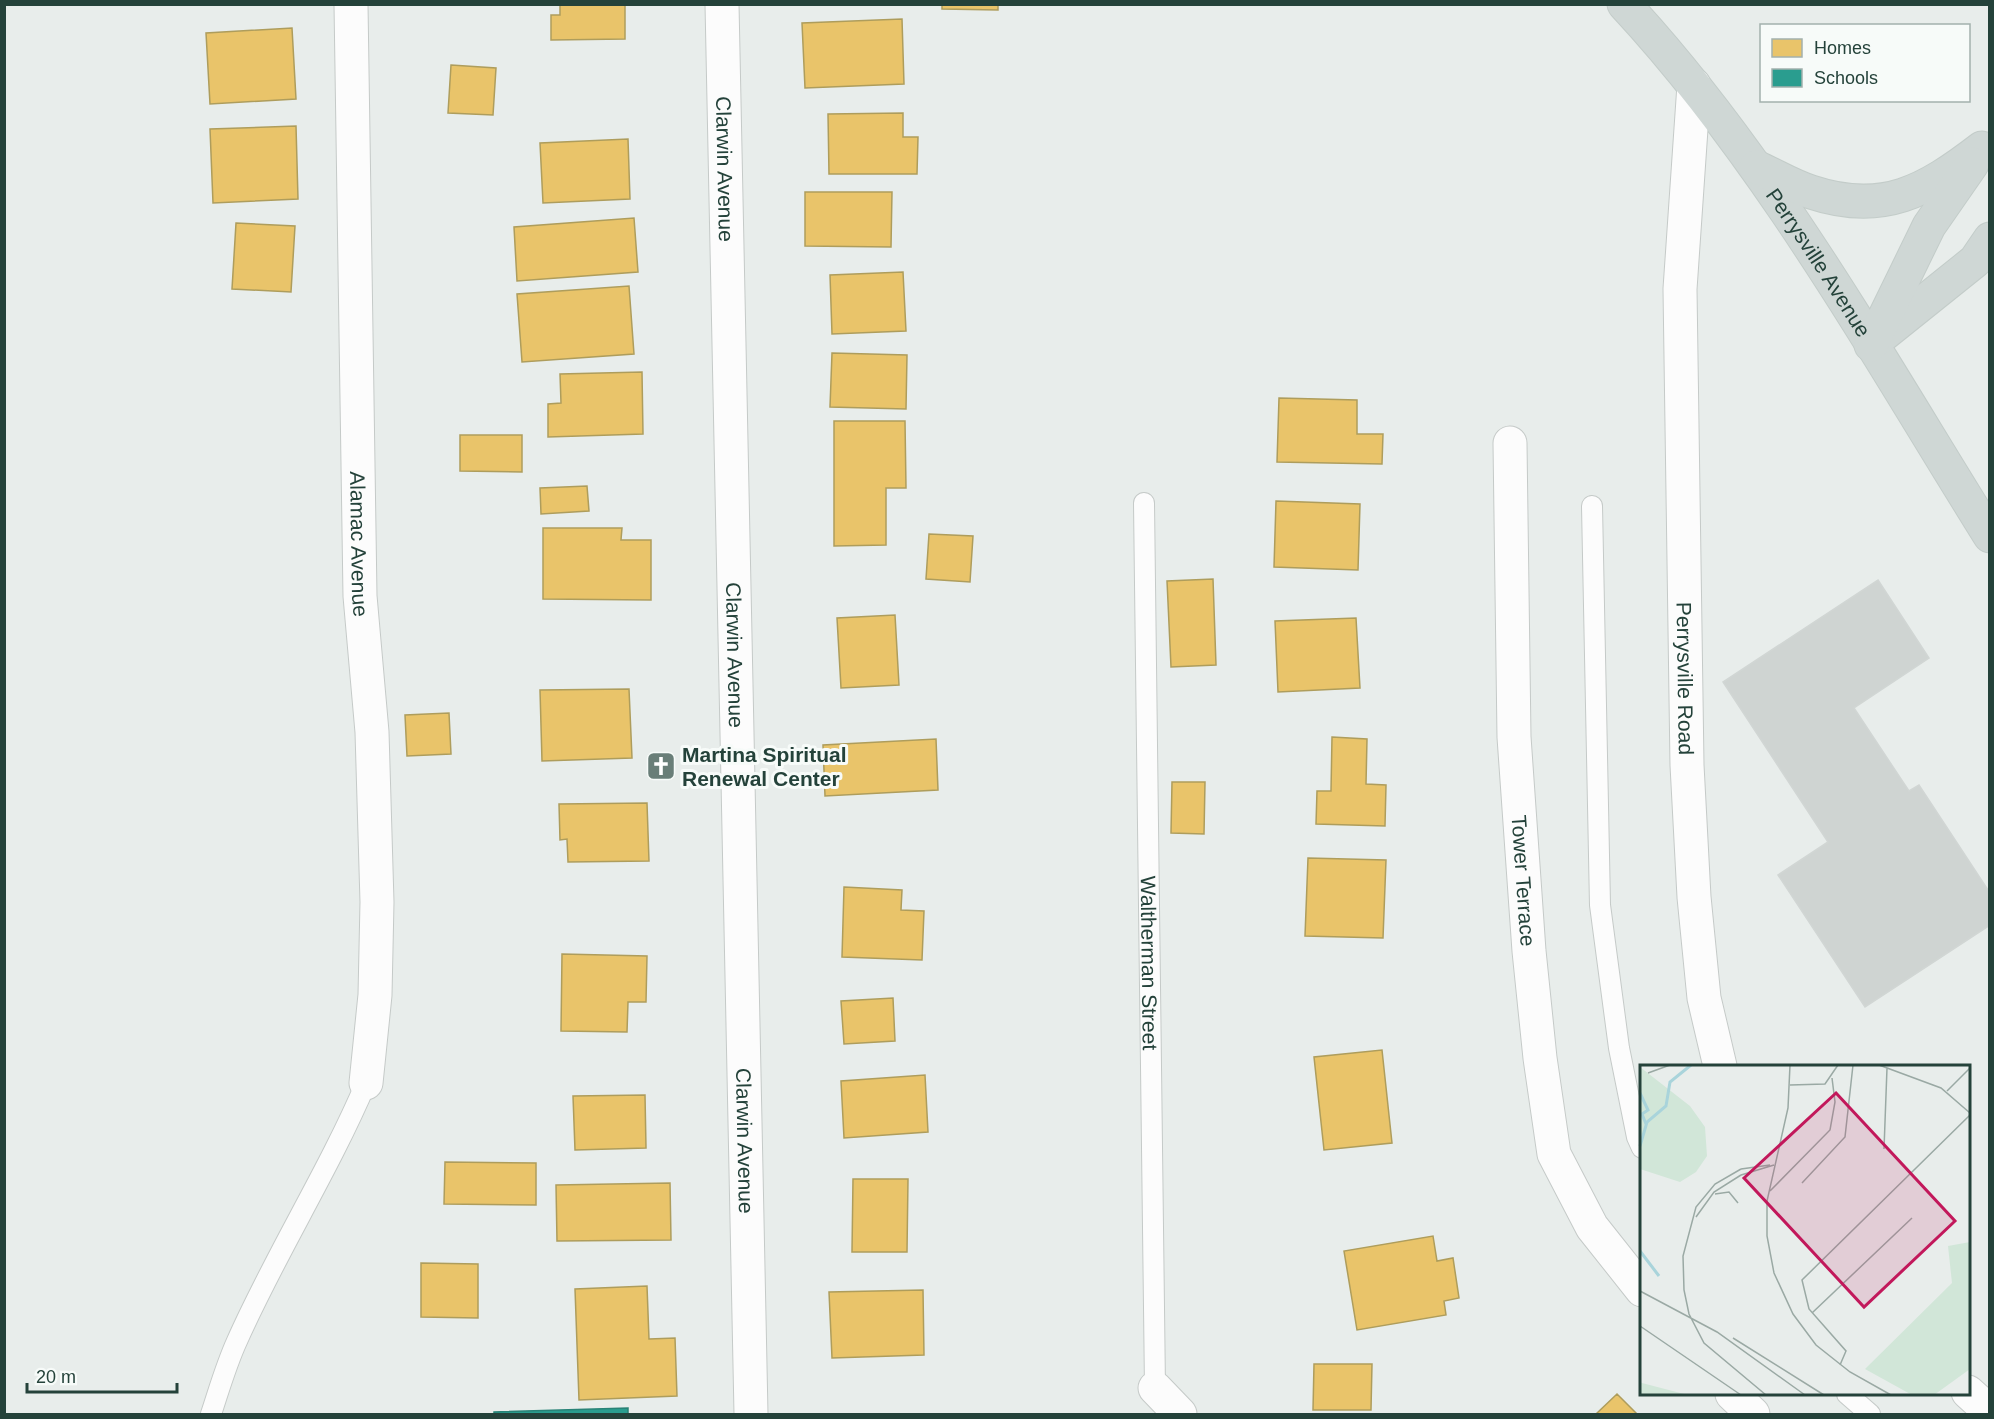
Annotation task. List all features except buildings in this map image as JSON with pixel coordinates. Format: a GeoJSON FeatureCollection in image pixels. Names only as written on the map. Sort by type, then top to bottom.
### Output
{"type":"FeatureCollection","features":[{"type":"Feature","properties":{"kind":"main road","name":"Perrysville Avenue"},"geometry":{"type":"LineString","coordinates":[[1624,4],[1694,86],[1754,165],[1871,345],[1989,536]]}},
{"type":"Feature","properties":{"kind":"main road"},"geometry":{"type":"LineString","coordinates":[[1754,165],[1809,192],[1840,200],[1871,202],[1901,197],[1924,187],[1950,172],[1986,141]]}},
{"type":"Feature","properties":{"kind":"main road"},"geometry":{"type":"LineString","coordinates":[[1871,345],[1929,226],[1986,141]]}},
{"type":"Feature","properties":{"kind":"main road"},"geometry":{"type":"LineString","coordinates":[[1871,345],[1975,261],[1989,239]]}},
{"type":"Feature","properties":{"kind":"street","name":"Alamac Avenue"},"geometry":{"type":"LineString","coordinates":[[351,4],[360,596],[372,732],[377,902],[375,996],[366,1083]]}},
{"type":"Feature","properties":{"kind":"street","name":"Clarwin Avenue"},"geometry":{"type":"LineString","coordinates":[[722,4],[751,1414]]}},
{"type":"Feature","properties":{"kind":"street","name":"Perrysville Road"},"geometry":{"type":"LineString","coordinates":[[1694,86],[1680,289],[1688,789],[1694,897],[1704,998],[1720,1065]]}},
{"type":"Feature","properties":{"kind":"street","name":"Tower Terrace"},"geometry":{"type":"LineString","coordinates":[[1510,443],[1514,737],[1540,1058],[1554,1154],[1592,1227],[1640,1289]]}},
{"type":"Feature","properties":{"kind":"street","name":"Waltherman Street"},"geometry":{"type":"LineString","coordinates":[[1155,1388],[1180,1414]]}},
{"type":"Feature","properties":{"kind":"street"},"geometry":{"type":"LineString","coordinates":[[1970,1394],[1989,1412]]}},
{"type":"Feature","properties":{"kind":"street"},"geometry":{"type":"LineString","coordinates":[[1733,1395],[1753,1414]]}},
{"type":"Feature","properties":{"kind":"lane","name":"Waltherman Street"},"geometry":{"type":"LineString","coordinates":[[1144,503],[1155,1388]]}},
{"type":"Feature","properties":{"kind":"lane"},"geometry":{"type":"LineString","coordinates":[[1592,506],[1600,905],[1619,1048],[1640,1145]]}},
{"type":"Feature","properties":{"kind":"lane"},"geometry":{"type":"LineString","coordinates":[[210,1414],[236,1342],[345,1133],[366,1083]]}},
{"type":"Feature","properties":{"kind":"lane"},"geometry":{"type":"LineString","coordinates":[[1848,1395],[1870,1414]]}},
{"type":"Feature","properties":{"kind":"place","name":"Martina Spiritual Renewal Center"},"geometry":{"type":"Point","coordinates":[661,766]}}]}
